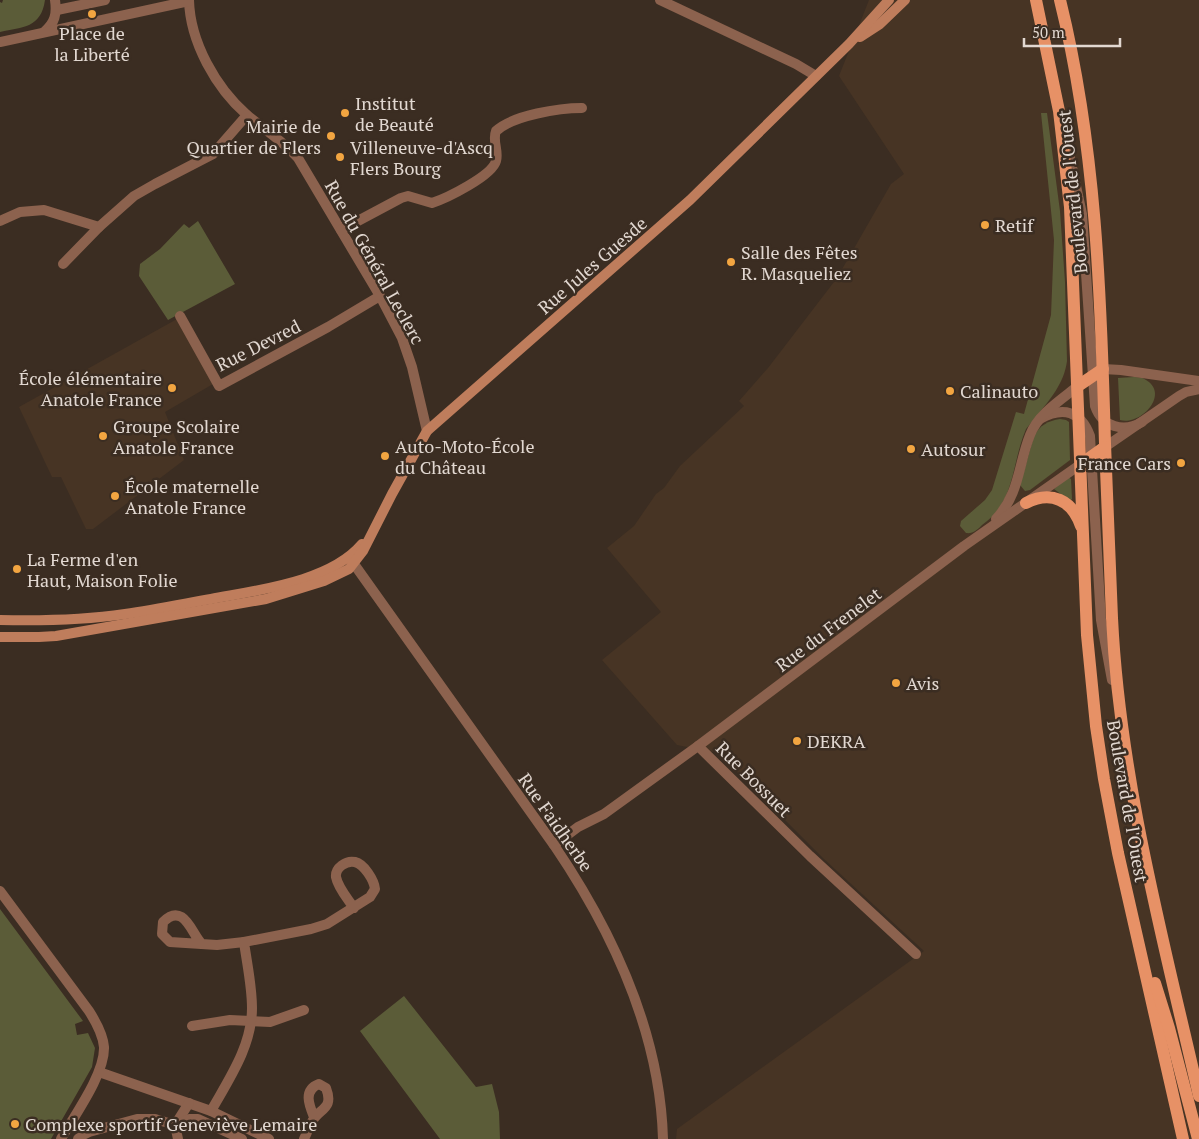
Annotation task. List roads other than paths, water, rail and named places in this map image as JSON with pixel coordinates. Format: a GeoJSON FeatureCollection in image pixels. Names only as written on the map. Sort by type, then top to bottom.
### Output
{"type":"FeatureCollection","features":[{"type":"Feature","properties":{"kind":"main road","name":"Boulevard de l'Ouest"},"geometry":{"type":"LineString","coordinates":[[1036,0],[1058,111],[1070,207],[1087,635],[1096,726],[1110,812],[1182,1139]]}},
{"type":"Feature","properties":{"kind":"main road","name":"Boulevard de l'Ouest"},"geometry":{"type":"LineString","coordinates":[[1062,6],[1072,51],[1091,179],[1097,238],[1098,372],[1105,422],[1114,660],[1120,719],[1141,842],[1199,1096]]}},
{"type":"Feature","properties":{"kind":"main road"},"geometry":{"type":"LineString","coordinates":[[1078,386],[1098,372]]}},
{"type":"Feature","properties":{"kind":"main road"},"geometry":{"type":"LineString","coordinates":[[1081,464],[1105,447]]}},
{"type":"Feature","properties":{"kind":"main road"},"geometry":{"type":"LineString","coordinates":[[1026,502],[1046,497],[1062,501],[1076,513],[1083,533]]}},
{"type":"Feature","properties":{"kind":"main road"},"geometry":{"type":"LineString","coordinates":[[1133,919],[1167,1020],[1198,1139]]}},
{"type":"Feature","properties":{"kind":"street"},"geometry":{"type":"LineString","coordinates":[[44,32],[54,22],[56,5],[105,0]]}},
{"type":"Feature","properties":{"kind":"street"},"geometry":{"type":"LineString","coordinates":[[0,42],[189,0]]}},
{"type":"Feature","properties":{"kind":"street","name":"Rue du Général Leclerc"},"geometry":{"type":"LineString","coordinates":[[189,0],[194,30],[203,55],[226,92],[247,115],[282,142],[298,158],[380,296],[402,338],[409,357],[427,431]]}},
{"type":"Feature","properties":{"kind":"street"},"geometry":{"type":"LineString","coordinates":[[660,0],[796,64],[816,76]]}},
{"type":"Feature","properties":{"kind":"street","name":"Rue Jules Guesde"},"geometry":{"type":"LineString","coordinates":[[0,637],[56,636],[266,599],[324,581],[349,569],[352,560],[377,523],[427,431],[665,223],[849,44],[888,0]]}},
{"type":"Feature","properties":{"kind":"street","name":"Rue Jules Guesde"},"geometry":{"type":"LineString","coordinates":[[849,44],[880,24],[905,0]]}},
{"type":"Feature","properties":{"kind":"street","name":"Boulevard de l'Ouest"},"geometry":{"type":"LineString","coordinates":[[1052,0],[1062,6]]}},
{"type":"Feature","properties":{"kind":"street"},"geometry":{"type":"LineString","coordinates":[[341,230],[401,198],[408,196],[434,202],[481,178],[496,163],[494,139],[496,131],[508,123],[554,109],[582,108]]}},
{"type":"Feature","properties":{"kind":"street","name":"Boulevard de l'Ouest"},"geometry":{"type":"LineString","coordinates":[[1058,111],[1082,214],[1098,372]]}},
{"type":"Feature","properties":{"kind":"street"},"geometry":{"type":"LineString","coordinates":[[63,264],[99,226],[141,191],[213,154],[247,115]]}},
{"type":"Feature","properties":{"kind":"street"},"geometry":{"type":"LineString","coordinates":[[0,221],[26,211],[44,210],[99,226]]}},
{"type":"Feature","properties":{"kind":"street","name":"Rue Devred"},"geometry":{"type":"LineString","coordinates":[[180,316],[220,386],[328,327],[380,296]]}},
{"type":"Feature","properties":{"kind":"street"},"geometry":{"type":"LineString","coordinates":[[1098,372],[1122,370],[1199,381]]}},
{"type":"Feature","properties":{"kind":"street","name":"Rue du Frenelet"},"geometry":{"type":"LineString","coordinates":[[976,537],[1003,511],[1011,499],[1030,435],[1040,419],[1078,386]]}},
{"type":"Feature","properties":{"kind":"street"},"geometry":{"type":"LineString","coordinates":[[1105,447],[1179,396],[1199,389]]}},
{"type":"Feature","properties":{"kind":"street"},"geometry":{"type":"LineString","coordinates":[[1040,419],[1052,413],[1060,412],[1070,413],[1079,418]]}},
{"type":"Feature","properties":{"kind":"street","name":"Boulevard de l'Ouest"},"geometry":{"type":"LineString","coordinates":[[1079,418],[1090,436],[1101,620],[1120,719]]}},
{"type":"Feature","properties":{"kind":"street"},"geometry":{"type":"LineString","coordinates":[[1105,422],[1117,427],[1129,428],[1142,422]]}},
{"type":"Feature","properties":{"kind":"street","name":"Rue du Frenelet"},"geometry":{"type":"LineString","coordinates":[[698,746],[976,537],[1081,464]]}},
{"type":"Feature","properties":{"kind":"street","name":"Rue Jules Guesde"},"geometry":{"type":"LineString","coordinates":[[0,620],[62,619],[117,615],[261,590],[301,579],[352,560]]}},
{"type":"Feature","properties":{"kind":"street","name":"Rue Faidherbe"},"geometry":{"type":"LineString","coordinates":[[352,560],[554,845],[602,923],[627,980],[653,1060],[660,1098],[663,1139]]}},
{"type":"Feature","properties":{"kind":"street","name":"Rue Bossuet"},"geometry":{"type":"LineString","coordinates":[[554,845],[578,827],[604,814],[698,746],[810,856],[916,954]]}},
{"type":"Feature","properties":{"kind":"street"},"geometry":{"type":"LineString","coordinates":[[202,944],[217,945],[244,942],[319,926],[333,920],[354,908],[374,892],[375,887],[361,865],[352,862],[343,864],[338,868],[336,876],[354,908]]}},
{"type":"Feature","properties":{"kind":"street"},"geometry":{"type":"LineString","coordinates":[[0,892],[96,1022],[104,1047],[99,1072],[61,1139]]}},
{"type":"Feature","properties":{"kind":"street"},"geometry":{"type":"LineString","coordinates":[[211,1111],[243,1053],[248,1038],[252,994],[244,942]]}},
{"type":"Feature","properties":{"kind":"street"},"geometry":{"type":"LineString","coordinates":[[192,1026],[230,1020],[265,1022],[304,1010]]}},
{"type":"Feature","properties":{"kind":"street"},"geometry":{"type":"LineString","coordinates":[[99,1072],[211,1111],[269,1139]]}},
{"type":"Feature","properties":{"kind":"street"},"geometry":{"type":"LineString","coordinates":[[178,1139],[175,1125],[189,1103]]}},
{"type":"Feature","properties":{"kind":"street"},"geometry":{"type":"LineString","coordinates":[[304,1139],[314,1118]]}},
{"type":"Feature","properties":{"kind":"street"},"geometry":{"type":"LineString","coordinates":[[78,1139],[89,1132],[137,1119],[155,1119],[175,1125],[198,1119],[242,1139]]}},
{"type":"Feature","properties":{"kind":"place","name":"Place de la Liberté"},"geometry":{"type":"Point","coordinates":[92,14]}},
{"type":"Feature","properties":{"kind":"place","name":"Institut de Beauté"},"geometry":{"type":"Point","coordinates":[345,113]}},
{"type":"Feature","properties":{"kind":"place","name":"Mairie de Quartier de Flers"},"geometry":{"type":"Point","coordinates":[331,136]}},
{"type":"Feature","properties":{"kind":"place","name":"Villeneuve-d'Ascq Flers Bourg"},"geometry":{"type":"Point","coordinates":[340,157]}},
{"type":"Feature","properties":{"kind":"place","name":"Retif"},"geometry":{"type":"Point","coordinates":[985,225]}},
{"type":"Feature","properties":{"kind":"place","name":"Salle des Fêtes R. Masqueliez"},"geometry":{"type":"Point","coordinates":[731,262]}},
{"type":"Feature","properties":{"kind":"place","name":"École élémentaire Anatole France"},"geometry":{"type":"Point","coordinates":[172,388]}},
{"type":"Feature","properties":{"kind":"place","name":"Calinauto"},"geometry":{"type":"Point","coordinates":[950,391]}},
{"type":"Feature","properties":{"kind":"place","name":"Groupe Scolaire Anatole France"},"geometry":{"type":"Point","coordinates":[103,436]}},
{"type":"Feature","properties":{"kind":"place","name":"Autosur"},"geometry":{"type":"Point","coordinates":[911,449]}},
{"type":"Feature","properties":{"kind":"place","name":"Auto-Moto-École du Château"},"geometry":{"type":"Point","coordinates":[385,456]}},
{"type":"Feature","properties":{"kind":"place","name":"France Cars"},"geometry":{"type":"Point","coordinates":[1181,463]}},
{"type":"Feature","properties":{"kind":"place","name":"École maternelle Anatole France"},"geometry":{"type":"Point","coordinates":[115,496]}},
{"type":"Feature","properties":{"kind":"place","name":"La Ferme d'en Haut, Maison Folie"},"geometry":{"type":"Point","coordinates":[17,569]}},
{"type":"Feature","properties":{"kind":"place","name":"Avis"},"geometry":{"type":"Point","coordinates":[896,683]}},
{"type":"Feature","properties":{"kind":"place","name":"DEKRA"},"geometry":{"type":"Point","coordinates":[797,741]}},
{"type":"Feature","properties":{"kind":"place","name":"Complexe sportif Geneviève Lemaire"},"geometry":{"type":"Point","coordinates":[15,1124]}}]}
